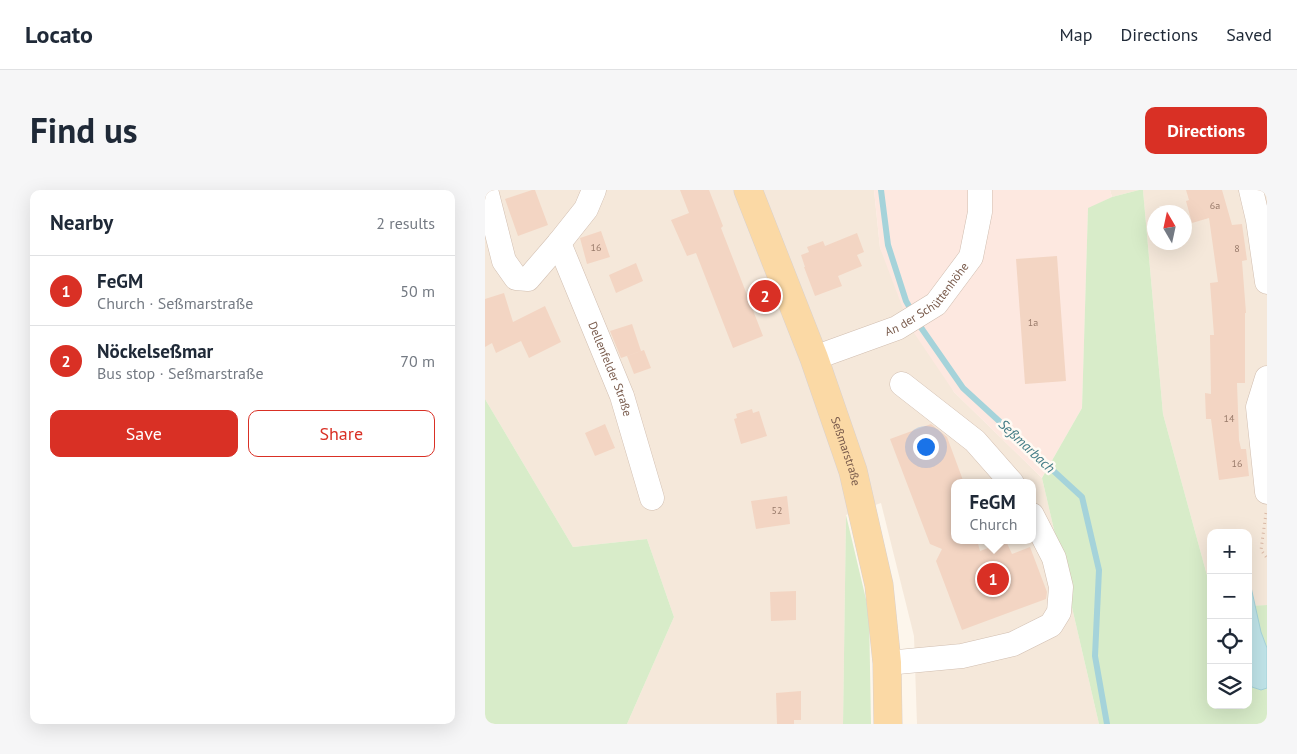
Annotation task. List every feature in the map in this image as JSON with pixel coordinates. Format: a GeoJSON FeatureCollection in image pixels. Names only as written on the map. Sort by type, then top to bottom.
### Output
{"type":"FeatureCollection","features":[{"type":"Feature","properties":{"kind":"main road","name":"Seßmarstraße"},"geometry":{"type":"LineString","coordinates":[[748,190],[814,358],[853,471],[879,585],[887,663],[888,724]]}},
{"type":"Feature","properties":{"kind":"street"},"geometry":{"type":"LineString","coordinates":[[486,190],[504,261],[516,278],[528,279],[587,209],[593,190]]}},
{"type":"Feature","properties":{"kind":"street","name":"An der Schüttenhöhe"},"geometry":{"type":"LineString","coordinates":[[814,358],[897,328],[936,304],[971,257],[980,212],[980,190]]}},
{"type":"Feature","properties":{"kind":"street"},"geometry":{"type":"LineString","coordinates":[[1251,190],[1258,220],[1267,282]]}},
{"type":"Feature","properties":{"kind":"street","name":"Dellenfelder Straße"},"geometry":{"type":"LineString","coordinates":[[559,243],[622,396],[652,498]]}},
{"type":"Feature","properties":{"kind":"street"},"geometry":{"type":"LineString","coordinates":[[1267,378],[1258,407],[1267,492]]}},
{"type":"Feature","properties":{"kind":"street"},"geometry":{"type":"LineString","coordinates":[[902,384],[975,441],[1009,479]]}},
{"type":"Feature","properties":{"kind":"street"},"geometry":{"type":"LineString","coordinates":[[887,663],[971,654],[1013,644],[1051,625],[1059,612],[1061,588],[1054,558],[1036,523]]}},
{"type":"Feature","properties":{"kind":"path"},"geometry":{"type":"LineString","coordinates":[[1267,504],[1261,550],[1267,558]]}},
{"type":"Feature","properties":{"kind":"shaded area"},"geometry":{"type":"Polygon","coordinates":[[[485,190],[874,190],[880,248],[954,392],[1042,478],[1099,724],[917,724],[914,636],[881,503],[846,515],[843,724],[627,724],[674,617],[647,539],[573,547],[485,399],[485,190]]]}},
{"type":"Feature","properties":{"kind":"shaded area"},"geometry":{"type":"Polygon","coordinates":[[[874,190],[1110,190],[1112,197],[1088,209],[1082,408],[1042,478],[954,392],[910,327],[880,248],[874,190]]]}},
{"type":"Feature","properties":{"kind":"shaded area"},"geometry":{"type":"Polygon","coordinates":[[[1110,190],[1139,190],[1112,197],[1110,190]]]}},
{"type":"Feature","properties":{"kind":"shaded area"},"geometry":{"type":"Polygon","coordinates":[[[1143,190],[1267,190],[1267,605],[1252,606],[1252,529],[1207,529],[1207,575],[1163,414],[1148,250],[1192,250],[1192,205],[1147,205],[1147,235],[1143,190]]]}},
{"type":"Feature","properties":{"kind":"green space"},"geometry":{"type":"Polygon","coordinates":[[[1143,190],[1163,414],[1207,575],[1207,709],[1252,709],[1252,606],[1267,605],[1267,724],[1099,724],[1042,478],[1082,408],[1088,208],[1112,197],[1143,190]]]}},
{"type":"Feature","properties":{"kind":"green space"},"geometry":{"type":"Polygon","coordinates":[[[485,399],[573,547],[647,539],[674,617],[627,724],[485,724],[485,399]]]}},
{"type":"Feature","properties":{"kind":"green space"},"geometry":{"type":"Polygon","coordinates":[[[846,515],[869,612],[871,724],[843,724],[846,515]]]}},
{"type":"Feature","properties":{"kind":"water"},"geometry":{"type":"Polygon","coordinates":[[[1252,592],[1261,632],[1267,648],[1267,688],[1261,690],[1252,687],[1252,592]]]}},
{"type":"Feature","properties":{"kind":"building"},"geometry":{"type":"Polygon","coordinates":[[[535,190],[548,225],[518,236],[505,199],[535,190]]]}},
{"type":"Feature","properties":{"kind":"building"},"geometry":{"type":"Polygon","coordinates":[[[680,190],[709,190],[723,226],[721,228],[763,336],[733,348],[696,253],[687,256],[671,220],[689,213],[680,190]]]}},
{"type":"Feature","properties":{"kind":"building"},"geometry":{"type":"Polygon","coordinates":[[[1186,190],[1222,190],[1232,225],[1242,224],[1247,260],[1242,261],[1246,313],[1245,383],[1237,383],[1239,440],[1241,449],[1246,449],[1249,476],[1219,480],[1211,419],[1206,419],[1205,393],[1211,394],[1210,335],[1214,335],[1210,283],[1218,282],[1209,218],[1192,223],[1192,205],[1187,205],[1186,201],[1189,200],[1186,190]]]}},
{"type":"Feature","properties":{"kind":"building"},"geometry":{"type":"Polygon","coordinates":[[[601,231],[610,257],[587,264],[580,238],[601,231]]]}},
{"type":"Feature","properties":{"kind":"building"},"geometry":{"type":"Polygon","coordinates":[[[857,233],[864,252],[857,255],[862,266],[838,276],[842,286],[815,296],[801,255],[809,252],[807,247],[823,241],[825,246],[857,233]]]}},
{"type":"Feature","properties":{"kind":"building"},"geometry":{"type":"Polygon","coordinates":[[[1057,256],[1066,381],[1025,384],[1016,259],[1057,256]]]}},
{"type":"Feature","properties":{"kind":"building"},"geometry":{"type":"Polygon","coordinates":[[[636,263],[643,281],[616,293],[609,275],[636,263]]]}},
{"type":"Feature","properties":{"kind":"building"},"geometry":{"type":"Polygon","coordinates":[[[504,293],[513,322],[545,306],[561,342],[529,358],[521,341],[496,353],[492,343],[485,347],[485,299],[504,293]]]}},
{"type":"Feature","properties":{"kind":"building"},"geometry":{"type":"Polygon","coordinates":[[[632,324],[641,351],[621,358],[610,331],[632,324]]]}},
{"type":"Feature","properties":{"kind":"building"},"geometry":{"type":"Polygon","coordinates":[[[644,350],[651,368],[634,374],[627,356],[644,350]]]}},
{"type":"Feature","properties":{"kind":"building"},"geometry":{"type":"Polygon","coordinates":[[[752,409],[753,413],[759,411],[767,436],[741,444],[734,419],[737,418],[736,414],[752,409]]]}},
{"type":"Feature","properties":{"kind":"building"},"geometry":{"type":"Polygon","coordinates":[[[605,424],[615,448],[595,456],[585,433],[605,424]]]}},
{"type":"Feature","properties":{"kind":"building"},"geometry":{"type":"Polygon","coordinates":[[[931,424],[947,437],[963,479],[951,479],[951,544],[978,544],[980,551],[998,544],[1007,544],[1012,554],[1030,547],[1047,592],[1046,599],[962,630],[936,561],[942,549],[930,544],[890,439],[931,424]]]}},
{"type":"Feature","properties":{"kind":"building"},"geometry":{"type":"Polygon","coordinates":[[[787,496],[790,524],[756,529],[751,501],[787,496]]]}},
{"type":"Feature","properties":{"kind":"building"},"geometry":{"type":"Polygon","coordinates":[[[796,591],[796,620],[771,621],[770,592],[796,591]]]}},
{"type":"Feature","properties":{"kind":"building"},"geometry":{"type":"Polygon","coordinates":[[[801,691],[801,720],[794,720],[794,724],[777,724],[776,693],[801,691]]]}},
{"type":"Feature","properties":{"kind":"waterway","name":"Seßmarbach"},"geometry":{"type":"LineString","coordinates":[[881,190],[888,245],[906,301],[922,329],[963,388],[1082,497],[1099,570],[1095,656],[1107,724]]}},
{"type":"Feature","properties":{"kind":"place","name":"Nöckelseßmar"},"geometry":{"type":"Point","coordinates":[765,296]}},
{"type":"Feature","properties":{"kind":"place","name":"FeGM"},"geometry":{"type":"Point","coordinates":[993,579]}}]}
